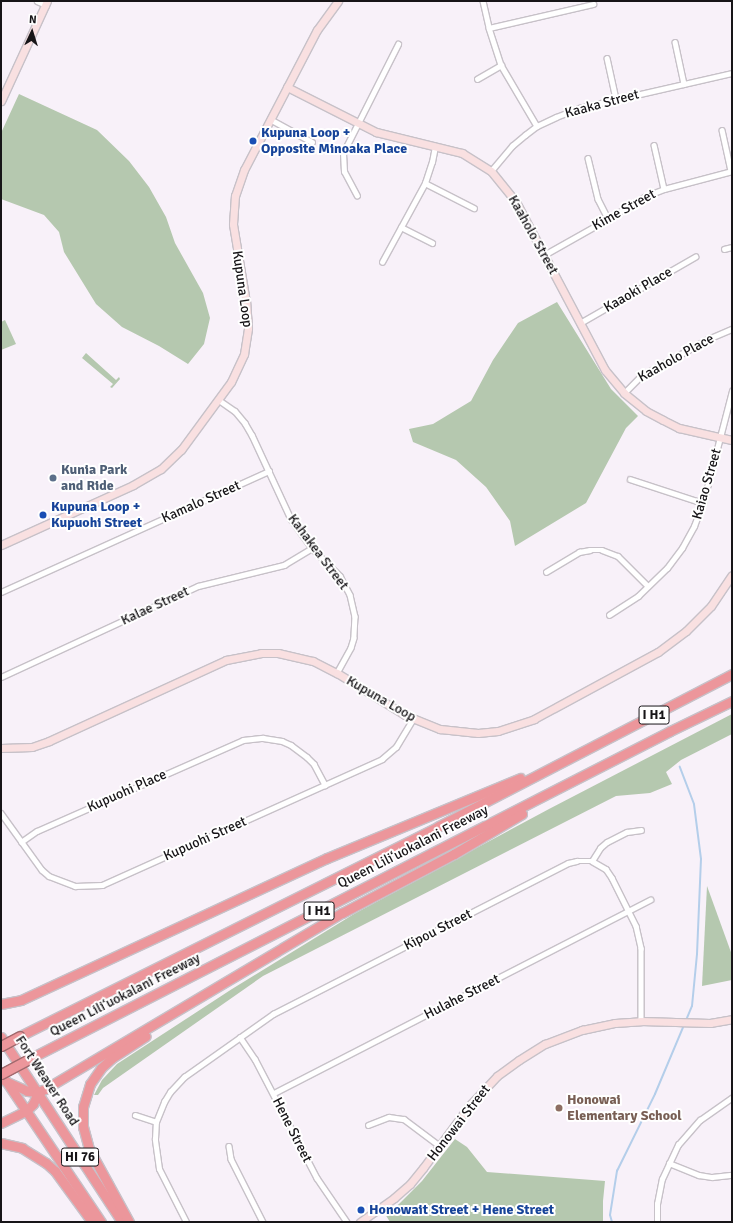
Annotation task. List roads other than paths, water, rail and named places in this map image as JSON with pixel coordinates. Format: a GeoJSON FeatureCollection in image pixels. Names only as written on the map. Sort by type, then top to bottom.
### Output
{"type":"FeatureCollection","features":[{"type":"Feature","properties":{"kind":"highway","name":"Queen Liliʻuokalani Freeway"},"geometry":{"type":"LineString","coordinates":[[1,1046],[577,755],[732,674]]}},
{"type":"Feature","properties":{"kind":"highway","name":"Queen Liliʻuokalani Freeway"},"geometry":{"type":"LineString","coordinates":[[2,1076],[31,1058],[670,731],[732,701]]}},
{"type":"Feature","properties":{"kind":"highway"},"geometry":{"type":"LineString","coordinates":[[1,1004],[21,1000],[327,858],[577,755]]}},
{"type":"Feature","properties":{"kind":"highway"},"geometry":{"type":"LineString","coordinates":[[2,1076],[27,1092],[38,1092],[196,1001],[342,913],[454,854],[608,764]]}},
{"type":"Feature","properties":{"kind":"highway"},"geometry":{"type":"LineString","coordinates":[[129,1222],[86,1141],[83,1118],[86,1096],[95,1077],[112,1058],[196,1001]]}},
{"type":"Feature","properties":{"kind":"highway","name":"Fort Weaver Road"},"geometry":{"type":"LineString","coordinates":[[1,1037],[122,1222]]}},
{"type":"Feature","properties":{"kind":"highway","name":"HI 76"},"geometry":{"type":"LineString","coordinates":[[2,1076],[101,1222]]}},
{"type":"Feature","properties":{"kind":"highway"},"geometry":{"type":"LineString","coordinates":[[1,1123],[26,1111],[33,1104],[38,1092]]}},
{"type":"Feature","properties":{"kind":"highway"},"geometry":{"type":"LineString","coordinates":[[1,1143],[22,1148],[46,1162],[92,1222]]}},
{"type":"Feature","properties":{"kind":"street"},"geometry":{"type":"LineString","coordinates":[[1,101],[46,3],[37,1]]}},
{"type":"Feature","properties":{"kind":"street","name":"Kupuna Loop"},"geometry":{"type":"LineString","coordinates":[[1,545],[149,477],[161,469],[181,450],[219,400],[239,367],[248,336],[247,309],[233,224],[235,196],[244,170],[317,30],[338,1]]}},
{"type":"Feature","properties":{"kind":"street"},"geometry":{"type":"LineString","coordinates":[[483,1],[489,28],[501,65],[537,126]]}},
{"type":"Feature","properties":{"kind":"street"},"geometry":{"type":"LineString","coordinates":[[489,28],[593,4]]}},
{"type":"Feature","properties":{"kind":"street"},"geometry":{"type":"LineString","coordinates":[[675,42],[684,84]]}},
{"type":"Feature","properties":{"kind":"street"},"geometry":{"type":"LineString","coordinates":[[356,196],[346,178],[343,160],[345,147],[398,44]]}},
{"type":"Feature","properties":{"kind":"street"},"geometry":{"type":"LineString","coordinates":[[607,58],[616,99]]}},
{"type":"Feature","properties":{"kind":"street"},"geometry":{"type":"LineString","coordinates":[[477,79],[501,65]]}},
{"type":"Feature","properties":{"kind":"street","name":"Kaaka Street"},"geometry":{"type":"LineString","coordinates":[[492,171],[512,146],[537,126],[579,108],[732,73]]}},
{"type":"Feature","properties":{"kind":"street","name":"Kaaholo Street"},"geometry":{"type":"LineString","coordinates":[[288,87],[357,123],[392,138],[462,153],[492,171],[516,202],[605,370],[624,393],[642,408],[680,428],[731,442]]}},
{"type":"Feature","properties":{"kind":"street"},"geometry":{"type":"LineString","coordinates":[[270,120],[312,142]]}},
{"type":"Feature","properties":{"kind":"street"},"geometry":{"type":"LineString","coordinates":[[722,130],[732,171]]}},
{"type":"Feature","properties":{"kind":"street"},"geometry":{"type":"LineString","coordinates":[[654,145],[664,189]]}},
{"type":"Feature","properties":{"kind":"street"},"geometry":{"type":"LineString","coordinates":[[382,262],[425,183],[432,162],[435,146]]}},
{"type":"Feature","properties":{"kind":"street"},"geometry":{"type":"LineString","coordinates":[[588,158],[598,199],[608,219]]}},
{"type":"Feature","properties":{"kind":"street","name":"Kime Street"},"geometry":{"type":"LineString","coordinates":[[544,255],[646,196],[664,189],[732,171]]}},
{"type":"Feature","properties":{"kind":"street"},"geometry":{"type":"LineString","coordinates":[[425,183],[474,208]]}},
{"type":"Feature","properties":{"kind":"street"},"geometry":{"type":"LineString","coordinates":[[401,227],[432,243]]}},
{"type":"Feature","properties":{"kind":"street"},"geometry":{"type":"LineString","coordinates":[[724,249],[732,247]]}},
{"type":"Feature","properties":{"kind":"street","name":"Kaaoki Place"},"geometry":{"type":"LineString","coordinates":[[580,323],[695,257]]}},
{"type":"Feature","properties":{"kind":"street","name":"Kaaholo Place"},"geometry":{"type":"LineString","coordinates":[[624,393],[641,376],[708,339],[732,329]]}},
{"type":"Feature","properties":{"kind":"street","name":"Kaiao Street"},"geometry":{"type":"LineString","coordinates":[[609,615],[638,596],[667,568],[682,548],[694,526],[703,503],[732,391]]}},
{"type":"Feature","properties":{"kind":"street","name":"Kahakea Street"},"geometry":{"type":"LineString","coordinates":[[219,400],[235,411],[245,423],[269,470],[291,519],[312,548],[340,576],[350,595],[354,606],[354,638],[351,648],[337,673]]}},
{"type":"Feature","properties":{"kind":"street","name":"Kamalo Street"},"geometry":{"type":"LineString","coordinates":[[1,592],[269,470]]}},
{"type":"Feature","properties":{"kind":"street"},"geometry":{"type":"LineString","coordinates":[[630,479],[703,503]]}},
{"type":"Feature","properties":{"kind":"street","name":"Kalae Street"},"geometry":{"type":"LineString","coordinates":[[1,676],[198,586],[284,565],[295,560],[312,548]]}},
{"type":"Feature","properties":{"kind":"street"},"geometry":{"type":"LineString","coordinates":[[546,572],[579,552],[602,550],[618,556],[648,586]]}},
{"type":"Feature","properties":{"kind":"street","name":"Kupuna Loop"},"geometry":{"type":"LineString","coordinates":[[1,748],[32,746],[49,741],[226,660],[243,655],[261,653],[296,656],[313,661],[337,673],[413,719],[440,729],[478,733],[498,731],[534,718],[658,652],[686,631],[711,606],[732,575]]}},
{"type":"Feature","properties":{"kind":"street","name":"Kupuohi Street"},"geometry":{"type":"LineString","coordinates":[[1,814],[42,870],[49,876],[75,886],[93,887],[111,882],[374,764],[390,754],[402,740],[413,719]]}},
{"type":"Feature","properties":{"kind":"street","name":"Kupuohi Place"},"geometry":{"type":"LineString","coordinates":[[21,842],[37,831],[234,743],[253,738],[277,740],[300,750],[314,764],[325,785]]}},
{"type":"Feature","properties":{"kind":"street"},"geometry":{"type":"LineString","coordinates":[[641,830],[627,832],[607,842],[600,848],[592,861],[606,869],[612,878],[636,926],[641,942],[641,1021]]}},
{"type":"Feature","properties":{"kind":"street","name":"Kipou Street"},"geometry":{"type":"LineString","coordinates":[[186,1222],[159,1169],[155,1139],[156,1122],[170,1092],[184,1077],[273,1014],[554,870],[577,860],[592,861]]}},
{"type":"Feature","properties":{"kind":"street","name":"Hulahe Street"},"geometry":{"type":"LineString","coordinates":[[274,1094],[650,900]]}},
{"type":"Feature","properties":{"kind":"street","name":"Honowai Street"},"geometry":{"type":"LineString","coordinates":[[360,1222],[384,1206],[410,1184],[480,1093],[508,1067],[530,1052],[557,1038],[582,1030],[615,1023],[641,1021],[698,1023],[732,1019]]}},
{"type":"Feature","properties":{"kind":"street","name":"Hene Street"},"geometry":{"type":"LineString","coordinates":[[240,1037],[255,1059],[310,1164],[347,1222]]}},
{"type":"Feature","properties":{"kind":"street"},"geometry":{"type":"LineString","coordinates":[[657,1222],[658,1194],[669,1163],[678,1145],[700,1120],[732,1098]]}},
{"type":"Feature","properties":{"kind":"street"},"geometry":{"type":"LineString","coordinates":[[136,1115],[156,1122]]}},
{"type":"Feature","properties":{"kind":"street"},"geometry":{"type":"LineString","coordinates":[[368,1125],[389,1117],[404,1119],[440,1146]]}},
{"type":"Feature","properties":{"kind":"street"},"geometry":{"type":"LineString","coordinates":[[229,1146],[231,1159],[263,1222]]}},
{"type":"Feature","properties":{"kind":"street"},"geometry":{"type":"LineString","coordinates":[[669,1163],[699,1175],[712,1177],[732,1175]]}},
{"type":"Feature","properties":{"kind":"waterway"},"geometry":{"type":"LineString","coordinates":[[612,1222],[610,1215],[617,1171],[655,1094],[692,1006],[697,954],[701,859],[694,804],[680,767]]}},
{"type":"Feature","properties":{"kind":"place","name":"Kupuna Loop + Opposite Minoaka Place"},"geometry":{"type":"Point","coordinates":[253,141]}},
{"type":"Feature","properties":{"kind":"place","name":"Kunia Park and Ride"},"geometry":{"type":"Point","coordinates":[53,478]}},
{"type":"Feature","properties":{"kind":"place","name":"Kupuna Loop + Kupuohi Street"},"geometry":{"type":"Point","coordinates":[43,515]}},
{"type":"Feature","properties":{"kind":"place","name":"Honowai Elementary School"},"geometry":{"type":"Point","coordinates":[559,1108]}},
{"type":"Feature","properties":{"kind":"place","name":"Honowait Street + Hene Street"},"geometry":{"type":"Point","coordinates":[361,1210]}}]}
